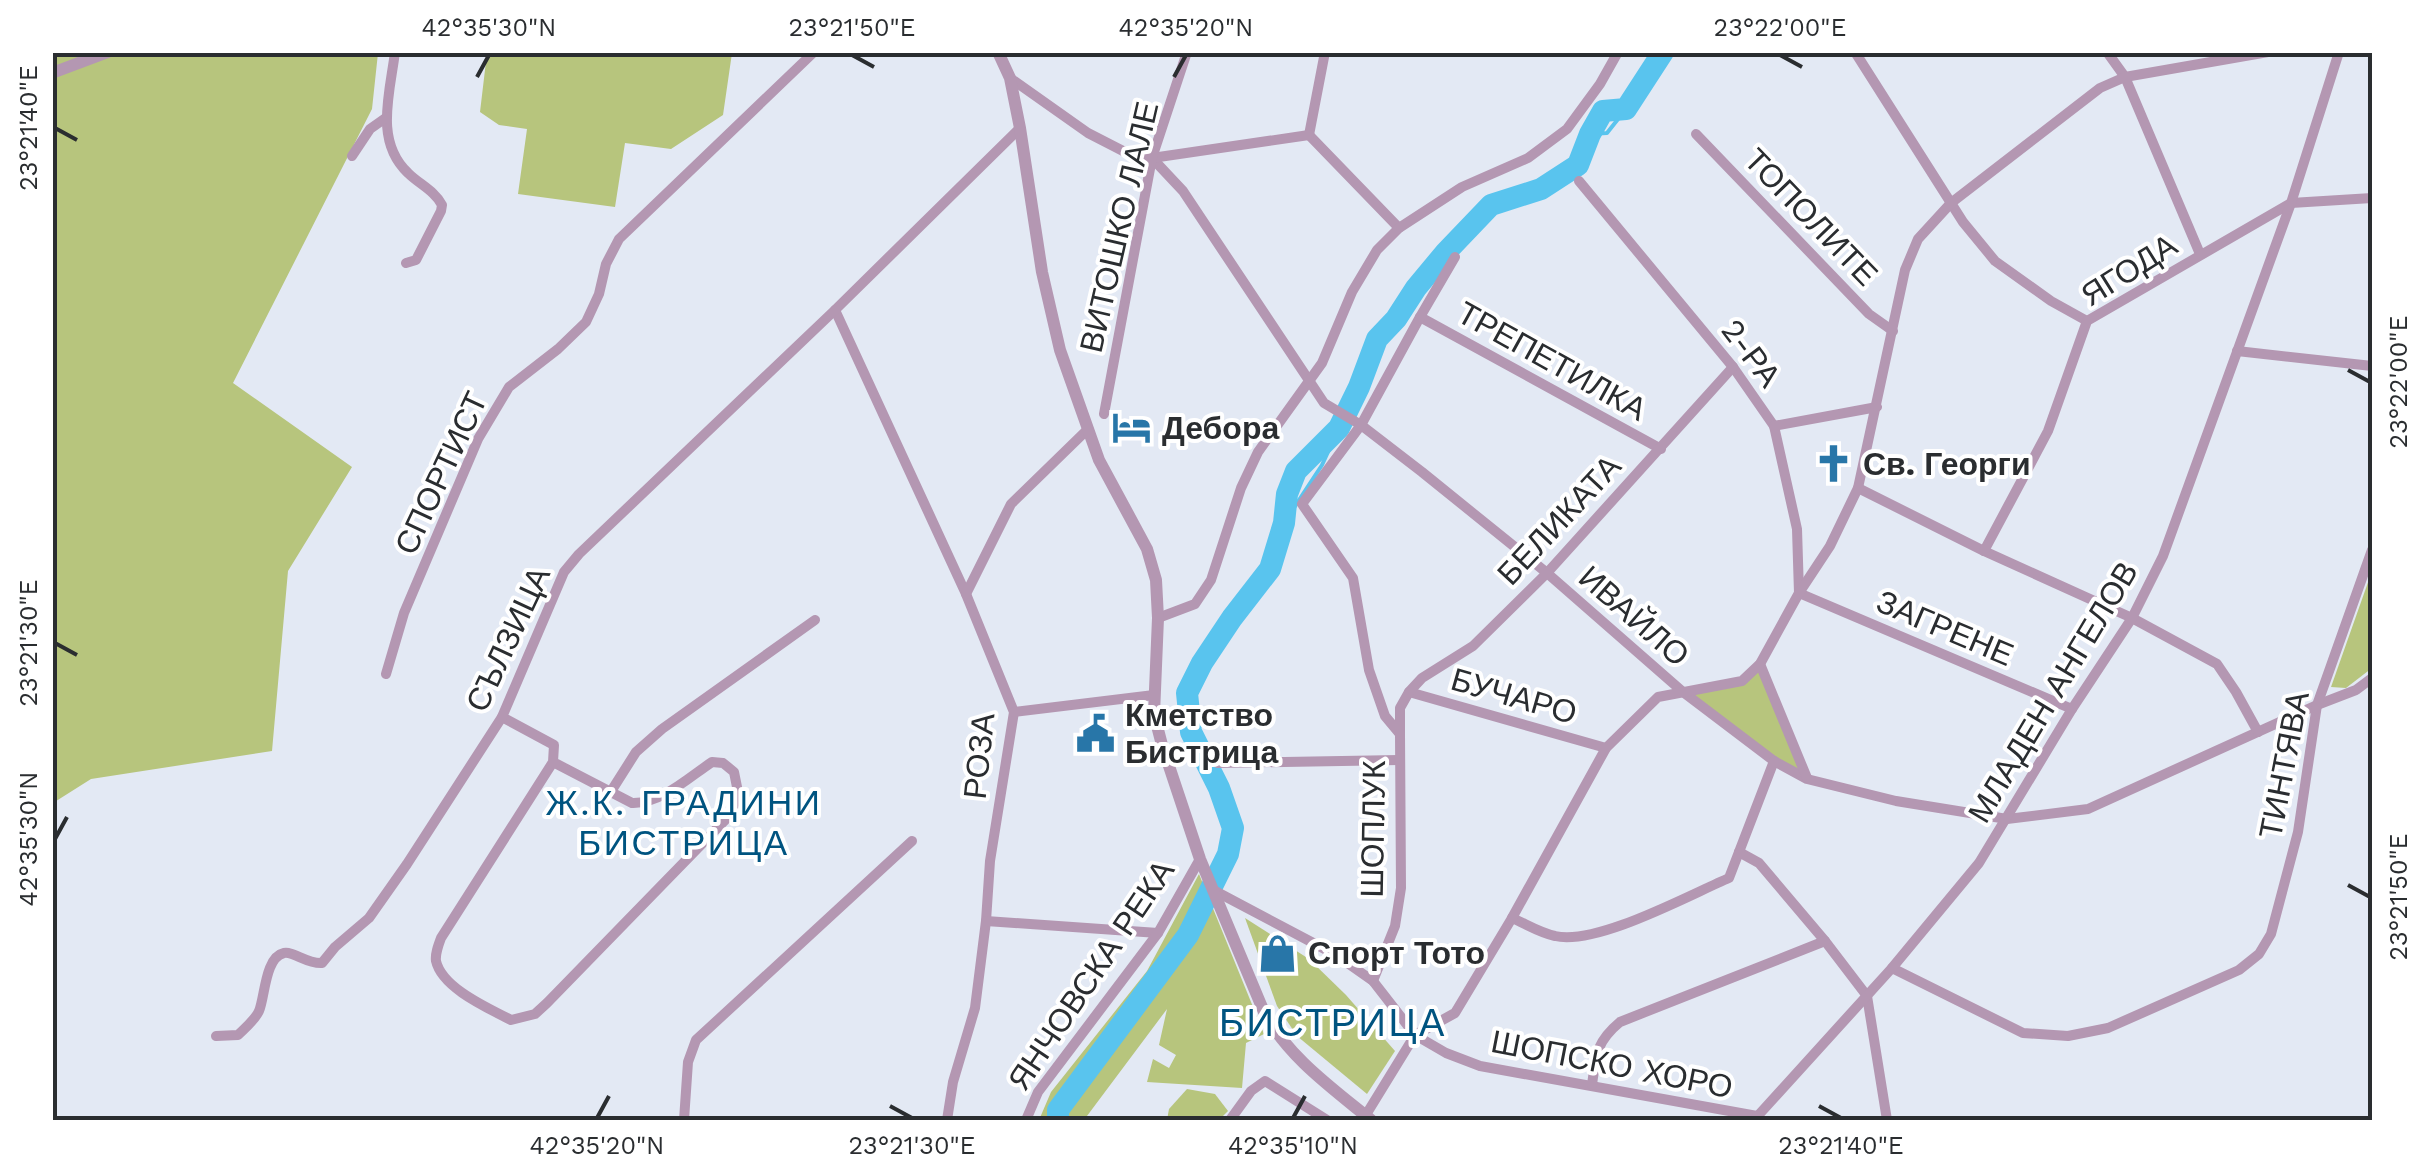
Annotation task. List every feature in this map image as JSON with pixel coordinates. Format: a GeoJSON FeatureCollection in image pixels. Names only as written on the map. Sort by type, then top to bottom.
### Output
{"type":"FeatureCollection","features":[{"type":"Feature","properties":{"kind":"street"},"geometry":{"type":"LineString","coordinates":[[52,73],[108,52]]}},
{"type":"Feature","properties":{"kind":"street"},"geometry":{"type":"LineString","coordinates":[[395,52],[386,117],[388,143],[405,171],[437,196],[442,205],[416,260],[406,264]]}},
{"type":"Feature","properties":{"kind":"street","name":"СПОРТИСТ"},"geometry":{"type":"LineString","coordinates":[[386,674],[404,613],[478,439],[510,386],[586,322],[618,238],[814,52]]}},
{"type":"Feature","properties":{"kind":"street"},"geometry":{"type":"LineString","coordinates":[[998,52],[1010,78],[1046,292],[1060,350],[1099,460],[1147,549],[1156,580],[1154,714],[1202,862],[1277,1036],[1366,1119],[1416,1035],[1454,1013],[1512,918],[1606,748],[1658,697],[1742,681],[1760,664],[1798,593],[1830,546],[1858,488],[1904,270],[1918,239],[1951,203],[2100,88],[2125,77],[2268,52]]}},
{"type":"Feature","properties":{"kind":"street","name":"ВИТОШКО ЛАЛЕ"},"geometry":{"type":"LineString","coordinates":[[1104,414],[1152,158],[1187,52]]}},
{"type":"Feature","properties":{"kind":"street"},"geometry":{"type":"LineString","coordinates":[[1309,135],[1325,52]]}},
{"type":"Feature","properties":{"kind":"street"},"geometry":{"type":"LineString","coordinates":[[1158,618],[1195,604],[1211,580],[1240,488],[1258,452],[1322,363],[1352,292],[1377,250],[1399,228],[1462,187],[1528,158],[1567,130],[1618,52]]}},
{"type":"Feature","properties":{"kind":"street"},"geometry":{"type":"LineString","coordinates":[[1854,52],[1962,222],[1994,261],[2087,321]]}},
{"type":"Feature","properties":{"kind":"street"},"geometry":{"type":"LineString","coordinates":[[2107,52],[2125,77],[2200,254]]}},
{"type":"Feature","properties":{"kind":"street","name":"МЛАДЕН АНГЕЛОВ"},"geometry":{"type":"LineString","coordinates":[[1755,1118],[1892,968],[1978,864],[2132,618],[2163,556],[2290,203],[2339,52]]}},
{"type":"Feature","properties":{"kind":"street","name":"ИВАЙЛО"},"geometry":{"type":"LineString","coordinates":[[1010,78],[1088,133],[1125,152],[1152,158],[1183,191],[1324,403],[1360,426],[1547,572],[1683,692],[1774,761],[1807,779],[1896,801],[2007,820],[2088,809],[2356,690],[2372,678]]}},
{"type":"Feature","properties":{"kind":"street"},"geometry":{"type":"LineString","coordinates":[[352,156],[370,129],[386,117]]}},
{"type":"Feature","properties":{"kind":"street","name":"СЪЛЗИЦА"},"geometry":{"type":"LineString","coordinates":[[216,1036],[238,1035],[258,1014],[272,963],[281,953],[288,952],[310,963],[322,962],[369,918],[502,717],[564,572],[579,554],[1020,128]]}},
{"type":"Feature","properties":{"kind":"street","name":"ТОПОЛИТЕ"},"geometry":{"type":"LineString","coordinates":[[1696,134],[1869,314],[1893,331]]}},
{"type":"Feature","properties":{"kind":"street"},"geometry":{"type":"LineString","coordinates":[[1152,158],[1309,135]]}},
{"type":"Feature","properties":{"kind":"street"},"geometry":{"type":"LineString","coordinates":[[1309,135],[1399,228]]}},
{"type":"Feature","properties":{"kind":"street","name":"2-РА"},"geometry":{"type":"LineString","coordinates":[[1580,181],[1733,367],[1774,426],[1797,530],[1798,593]]}},
{"type":"Feature","properties":{"kind":"street","name":"ЯГОДА"},"geometry":{"type":"LineString","coordinates":[[1984,551],[2048,431],[2087,321],[2290,203],[2372,198]]}},
{"type":"Feature","properties":{"kind":"street"},"geometry":{"type":"LineString","coordinates":[[1360,426],[1455,257]]}},
{"type":"Feature","properties":{"kind":"street","name":"РОЗА"},"geometry":{"type":"LineString","coordinates":[[835,310],[966,594],[1014,712],[990,861],[974,1008],[948,1120]]}},
{"type":"Feature","properties":{"kind":"street","name":"ТРЕПЕТИЛКА"},"geometry":{"type":"LineString","coordinates":[[1420,316],[1661,449]]}},
{"type":"Feature","properties":{"kind":"street"},"geometry":{"type":"LineString","coordinates":[[2237,350],[2372,366]]}},
{"type":"Feature","properties":{"kind":"street","name":"БЕЛИКАТА"},"geometry":{"type":"LineString","coordinates":[[1408,692],[1422,678],[1472,646],[1547,572],[1733,367]]}},
{"type":"Feature","properties":{"kind":"street"},"geometry":{"type":"LineString","coordinates":[[1774,426],[1876,407]]}},
{"type":"Feature","properties":{"kind":"street","name":"ШОПЛУК"},"geometry":{"type":"LineString","coordinates":[[1360,426],[1302,504],[1353,578],[1368,670],[1385,716],[1400,734]]}},
{"type":"Feature","properties":{"kind":"street"},"geometry":{"type":"LineString","coordinates":[[966,594],[1011,504],[1087,430]]}},
{"type":"Feature","properties":{"kind":"street"},"geometry":{"type":"LineString","coordinates":[[1858,488],[2132,618],[2217,664],[2258,732]]}},
{"type":"Feature","properties":{"kind":"street","name":"ТИНТЯВА"},"geometry":{"type":"LineString","coordinates":[[1892,968],[2023,1034],[2068,1036],[2108,1028],[2239,970],[2259,954],[2271,934],[2298,832],[2317,705],[2372,550]]}},
{"type":"Feature","properties":{"kind":"street","name":"ЗАГРЕНЕ"},"geometry":{"type":"LineString","coordinates":[[1798,593],[2072,709]]}},
{"type":"Feature","properties":{"kind":"street"},"geometry":{"type":"LineString","coordinates":[[610,793],[636,752],[662,729],[815,620]]}},
{"type":"Feature","properties":{"kind":"street"},"geometry":{"type":"LineString","coordinates":[[1760,664],[1807,779]]}},
{"type":"Feature","properties":{"kind":"street","name":"ШОПЛУК"},"geometry":{"type":"LineString","coordinates":[[1373,981],[1395,926],[1402,888],[1400,708],[1408,692]]}},
{"type":"Feature","properties":{"kind":"street","name":"БУЧАРО"},"geometry":{"type":"LineString","coordinates":[[1408,692],[1606,748]]}},
{"type":"Feature","properties":{"kind":"street"},"geometry":{"type":"LineString","coordinates":[[1014,712],[1154,695]]}},
{"type":"Feature","properties":{"kind":"street"},"geometry":{"type":"LineString","coordinates":[[502,717],[554,744],[552,762],[440,938],[435,958],[443,978],[511,1020],[535,1014],[547,1002],[732,814],[738,792],[734,772],[724,763],[712,762],[646,804],[632,803],[552,762]]}},
{"type":"Feature","properties":{"kind":"street"},"geometry":{"type":"LineString","coordinates":[[1217,762],[1399,760]]}},
{"type":"Feature","properties":{"kind":"street"},"geometry":{"type":"LineString","coordinates":[[1512,918],[1554,936],[1574,938],[1602,933],[1729,878],[1774,761]]}},
{"type":"Feature","properties":{"kind":"street"},"geometry":{"type":"LineString","coordinates":[[684,1120],[688,1062],[696,1040],[912,841]]}},
{"type":"Feature","properties":{"kind":"street"},"geometry":{"type":"LineString","coordinates":[[1739,852],[1759,863],[1867,996],[1888,1120]]}},
{"type":"Feature","properties":{"kind":"street","name":"ЯНЧОВСКА РЕКА"},"geometry":{"type":"LineString","coordinates":[[1026,1120],[1038,1092],[1158,933],[1202,862]]}},
{"type":"Feature","properties":{"kind":"street","name":"ШОПСКО ХОРО"},"geometry":{"type":"LineString","coordinates":[[1215,890],[1336,955],[1373,981],[1416,1035],[1446,1053],[1480,1066],[1755,1118]]}},
{"type":"Feature","properties":{"kind":"street"},"geometry":{"type":"LineString","coordinates":[[986,921],[1158,933]]}},
{"type":"Feature","properties":{"kind":"street"},"geometry":{"type":"LineString","coordinates":[[1592,1085],[1596,1054],[1604,1036],[1620,1022],[1825,941]]}},
{"type":"Feature","properties":{"kind":"street"},"geometry":{"type":"LineString","coordinates":[[1230,1120],[1251,1091],[1266,1081],[1327,1120]]}},
{"type":"Feature","properties":{"kind":"green space"},"geometry":{"type":"Polygon","coordinates":[[[487,52],[732,53],[723,115],[671,149],[625,143],[615,207],[518,194],[527,129],[499,125],[480,112],[487,52]]]}},
{"type":"Feature","properties":{"kind":"green space"},"geometry":{"type":"Polygon","coordinates":[[[53,53],[378,53],[372,109],[233,383],[352,467],[288,571],[272,751],[91,779],[53,803],[53,53]]]}},
{"type":"Feature","properties":{"kind":"green space"},"geometry":{"type":"Polygon","coordinates":[[[2372,571],[2372,668],[2346,688],[2331,687],[2372,571]]]}},
{"type":"Feature","properties":{"kind":"green space"},"geometry":{"type":"Polygon","coordinates":[[[1760,664],[1807,779],[1683,692],[1742,681],[1760,664]]]}},
{"type":"Feature","properties":{"kind":"green space"},"geometry":{"type":"Polygon","coordinates":[[[1199,874],[1264,1034],[1246,1043],[1242,1088],[1147,1082],[1153,1059],[1169,1068],[1176,1055],[1159,1045],[1167,1009],[1084,1120],[1039,1120],[1051,1092],[1147,971],[1199,874]]]}},
{"type":"Feature","properties":{"kind":"green space"},"geometry":{"type":"Polygon","coordinates":[[[1245,918],[1309,959],[1395,1051],[1367,1094],[1297,1036],[1277,1006],[1245,918]]]}},
{"type":"Feature","properties":{"kind":"green space"},"geometry":{"type":"Polygon","coordinates":[[[1187,1089],[1215,1094],[1228,1111],[1219,1120],[1167,1120],[1169,1109],[1187,1089]]]}},
{"type":"Feature","properties":{"kind":"waterway"},"geometry":{"type":"LineString","coordinates":[[1058,1120],[1058,1110],[1188,935],[1228,854],[1233,828],[1219,788],[1191,732],[1187,693],[1232,618],[1270,569],[1296,471],[1339,428],[1377,339],[1446,252],[1491,205],[1541,189],[1578,165],[1603,111],[1626,109],[1663,52]]}},
{"type":"Feature","properties":{"kind":"waterway"},"geometry":{"type":"LineString","coordinates":[[1590,134],[1607,133],[1626,109]]}},
{"type":"Feature","properties":{"kind":"waterway"},"geometry":{"type":"LineString","coordinates":[[1284,523],[1322,465],[1339,428]]}},
{"type":"Feature","properties":{"kind":"place","name":"Дебора"},"geometry":{"type":"Point","coordinates":[1132,428]}},
{"type":"Feature","properties":{"kind":"place","name":"Св. Георги"},"geometry":{"type":"Point","coordinates":[1833,464]}},
{"type":"Feature","properties":{"kind":"place","name":"Кметство Бистрица"},"geometry":{"type":"Point","coordinates":[1095,733]}},
{"type":"Feature","properties":{"kind":"place","name":"Спорт Тото"},"geometry":{"type":"Point","coordinates":[1278,953]}},
{"type":"Feature","properties":{"kind":"district","name":"Ж.К. ГРАДИНИ БИСТРИЦА"},"geometry":{"type":"Point","coordinates":[684,823]}},
{"type":"Feature","properties":{"kind":"district","name":"БИСТРИЦА"},"geometry":{"type":"Point","coordinates":[1333,1023]}}]}
